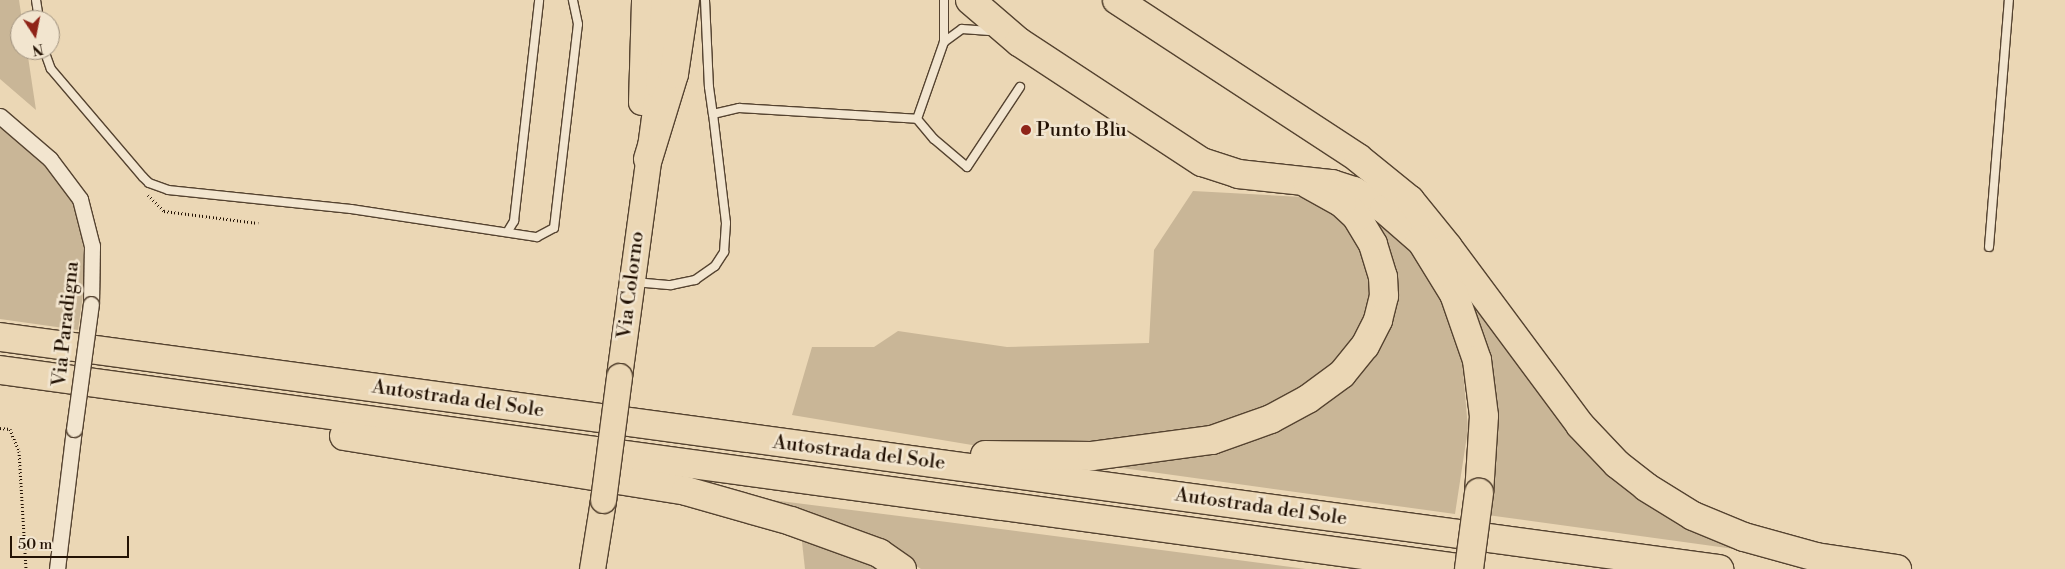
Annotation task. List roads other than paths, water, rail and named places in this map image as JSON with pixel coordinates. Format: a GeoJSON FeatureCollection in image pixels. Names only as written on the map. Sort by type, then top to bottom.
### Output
{"type":"FeatureCollection","features":[{"type":"Feature","properties":{"kind":"highway"},"geometry":{"type":"LineString","coordinates":[[648,160],[674,74],[685,0]]}},
{"type":"Feature","properties":{"kind":"highway"},"geometry":{"type":"LineString","coordinates":[[970,0],[1006,32],[1202,162],[1238,174],[1308,184],[1336,185],[1364,195],[1422,241]]}},
{"type":"Feature","properties":{"kind":"highway"},"geometry":{"type":"LineString","coordinates":[[1117,0],[1358,158],[1426,219],[1574,417],[1632,476],[1678,508],[1744,537],[1816,557],[1897,569]]}},
{"type":"Feature","properties":{"kind":"highway"},"geometry":{"type":"LineString","coordinates":[[1380,177],[1454,294],[1477,360],[1484,416],[1479,493],[1468,569]]}},
{"type":"Feature","properties":{"kind":"highway"},"geometry":{"type":"LineString","coordinates":[[947,465],[982,456],[1092,456],[1204,441],[1271,419],[1326,387],[1366,346],[1378,320],[1384,286],[1373,244],[1357,217],[1342,203],[1308,184]]}},
{"type":"Feature","properties":{"kind":"highway","name":"Autostrada del Sole"},"geometry":{"type":"LineString","coordinates":[[0,337],[1719,569]]}},
{"type":"Feature","properties":{"kind":"highway","name":"Autostrada del Sole"},"geometry":{"type":"LineString","coordinates":[[0,370],[1468,569]]}},
{"type":"Feature","properties":{"kind":"highway"},"geometry":{"type":"LineString","coordinates":[[289,410],[334,434],[686,491],[808,528],[879,553],[902,569]]}},
{"type":"Feature","properties":{"kind":"main road"},"geometry":{"type":"LineString","coordinates":[[633,270],[632,227],[639,133],[644,0]]}},
{"type":"Feature","properties":{"kind":"main road","name":"Via Colorno"},"geometry":{"type":"LineString","coordinates":[[592,569],[620,376],[648,160],[664,0]]}},
{"type":"Feature","properties":{"kind":"street","name":"Via Paradigna"},"geometry":{"type":"LineString","coordinates":[[0,116],[50,159],[80,199],[92,246],[91,304],[56,569]]}},
{"type":"Feature","properties":{"kind":"lane"},"geometry":{"type":"LineString","coordinates":[[508,231],[514,221],[539,0]]}},
{"type":"Feature","properties":{"kind":"lane"},"geometry":{"type":"LineString","coordinates":[[49,60],[57,76],[143,177],[162,188],[508,231],[538,237],[554,228],[578,24],[573,0]]}},
{"type":"Feature","properties":{"kind":"lane"},"geometry":{"type":"LineString","coordinates":[[633,270],[663,285],[686,283],[709,272],[720,260],[726,228],[709,87],[705,0]]}},
{"type":"Feature","properties":{"kind":"lane"},"geometry":{"type":"LineString","coordinates":[[917,118],[944,42],[944,0]]}},
{"type":"Feature","properties":{"kind":"lane"},"geometry":{"type":"LineString","coordinates":[[1989,246],[2009,0]]}},
{"type":"Feature","properties":{"kind":"lane"},"geometry":{"type":"LineString","coordinates":[[944,42],[962,29],[1006,32]]}},
{"type":"Feature","properties":{"kind":"lane"},"geometry":{"type":"LineString","coordinates":[[713,114],[739,108],[917,118],[934,139],[968,167],[1020,87]]}},
{"type":"Feature","properties":{"kind":"place","name":"Punto Blu"},"geometry":{"type":"Point","coordinates":[1026,130]}}]}
